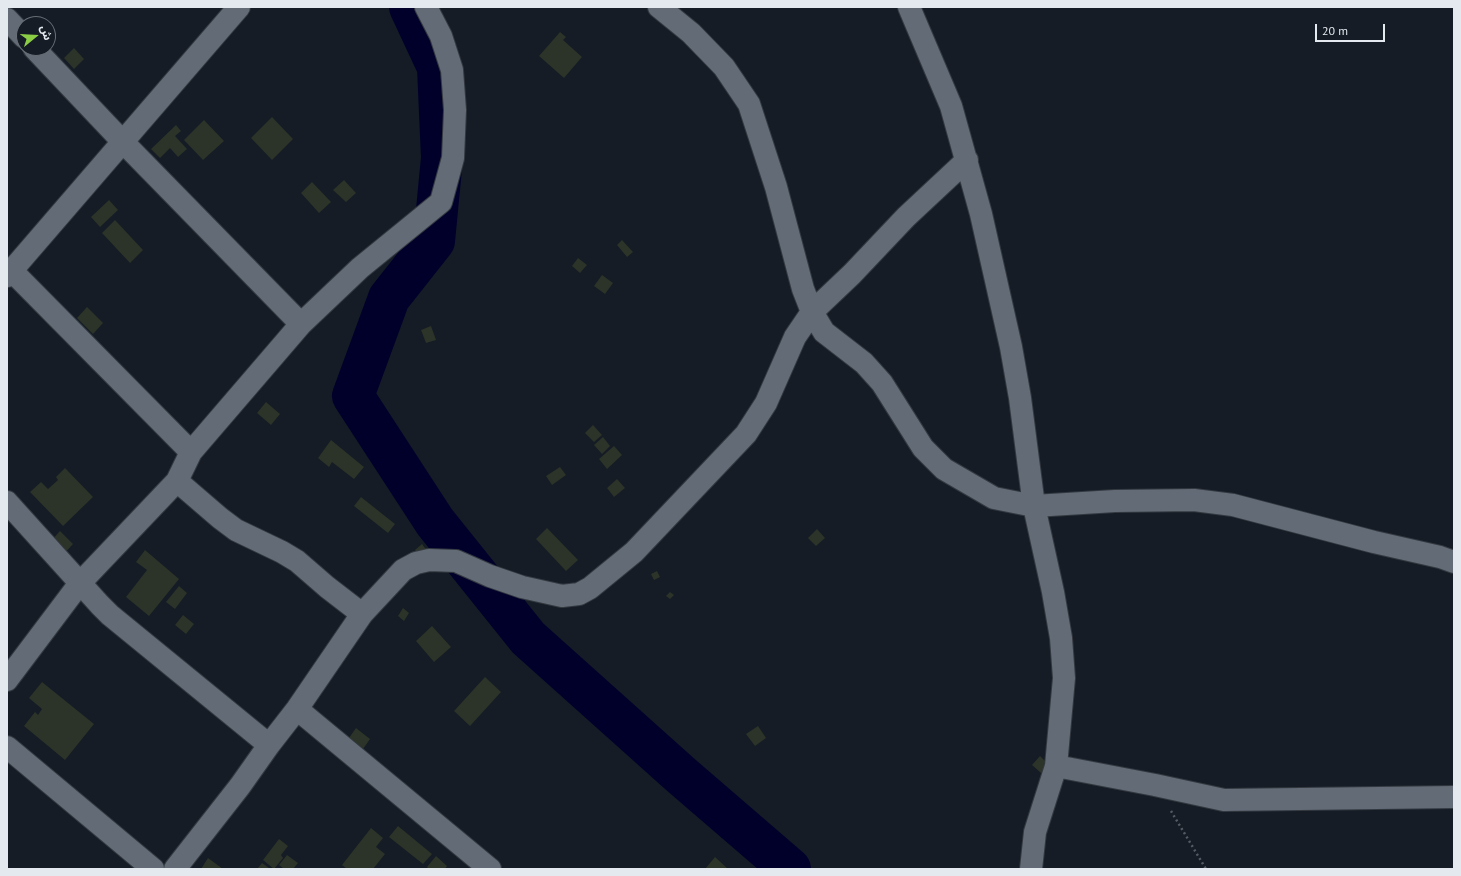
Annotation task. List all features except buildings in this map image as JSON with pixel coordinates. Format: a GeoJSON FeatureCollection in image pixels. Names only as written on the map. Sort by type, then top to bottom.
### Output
{"type":"FeatureCollection","features":[{"type":"Feature","properties":{"kind":"street"},"geometry":{"type":"LineString","coordinates":[[191,452],[9,274],[239,7]]}},
{"type":"Feature","properties":{"kind":"street"},"geometry":{"type":"LineString","coordinates":[[7,680],[80,583],[177,481],[191,452],[301,324],[360,268],[441,202],[453,158],[455,110],[452,70],[441,36],[426,7]]}},
{"type":"Feature","properties":{"kind":"street"},"geometry":{"type":"LineString","coordinates":[[659,7],[691,33],[724,67],[749,104],[776,187],[803,289],[812,312],[824,332],[864,363],[882,383],[923,448],[944,469],[994,498],[1034,506],[1115,501],[1194,500],[1233,505],[1374,542],[1440,557],[1454,562]]}},
{"type":"Feature","properties":{"kind":"street"},"geometry":{"type":"LineString","coordinates":[[909,7],[951,106],[985,229],[1011,347],[1020,398],[1034,506],[1053,592],[1061,638],[1064,678],[1056,766],[1035,832],[1031,869]]}},
{"type":"Feature","properties":{"kind":"street"},"geometry":{"type":"LineString","coordinates":[[7,19],[16,29]]}},
{"type":"Feature","properties":{"kind":"street"},"geometry":{"type":"LineString","coordinates":[[42,56],[123,142],[301,324]]}},
{"type":"Feature","properties":{"kind":"street"},"geometry":{"type":"LineString","coordinates":[[175,869],[240,786],[297,709],[362,614],[403,570],[416,563],[429,560],[456,561],[490,576],[522,587],[562,596],[579,594],[590,588],[634,552],[746,434],[766,403],[795,337],[812,312],[852,274],[906,217],[966,160]]}},
{"type":"Feature","properties":{"kind":"street"},"geometry":{"type":"LineString","coordinates":[[177,481],[236,530],[282,552],[297,561],[362,614]]}},
{"type":"Feature","properties":{"kind":"street"},"geometry":{"type":"LineString","coordinates":[[7,502],[100,606],[120,625],[269,745]]}},
{"type":"Feature","properties":{"kind":"street"},"geometry":{"type":"LineString","coordinates":[[297,709],[490,869]]}},
{"type":"Feature","properties":{"kind":"street"},"geometry":{"type":"LineString","coordinates":[[7,747],[153,869]]}},
{"type":"Feature","properties":{"kind":"street"},"geometry":{"type":"LineString","coordinates":[[1056,766],[1224,800],[1454,797]]}},
{"type":"Feature","properties":{"kind":"path"},"geometry":{"type":"LineString","coordinates":[[1155,785],[1206,869]]}},
{"type":"Feature","properties":{"kind":"waterway"},"geometry":{"type":"LineString","coordinates":[[410,7],[438,67],[442,158],[434,241],[389,298],[353,396],[435,522],[528,638],[681,775],[790,869]]}}]}
